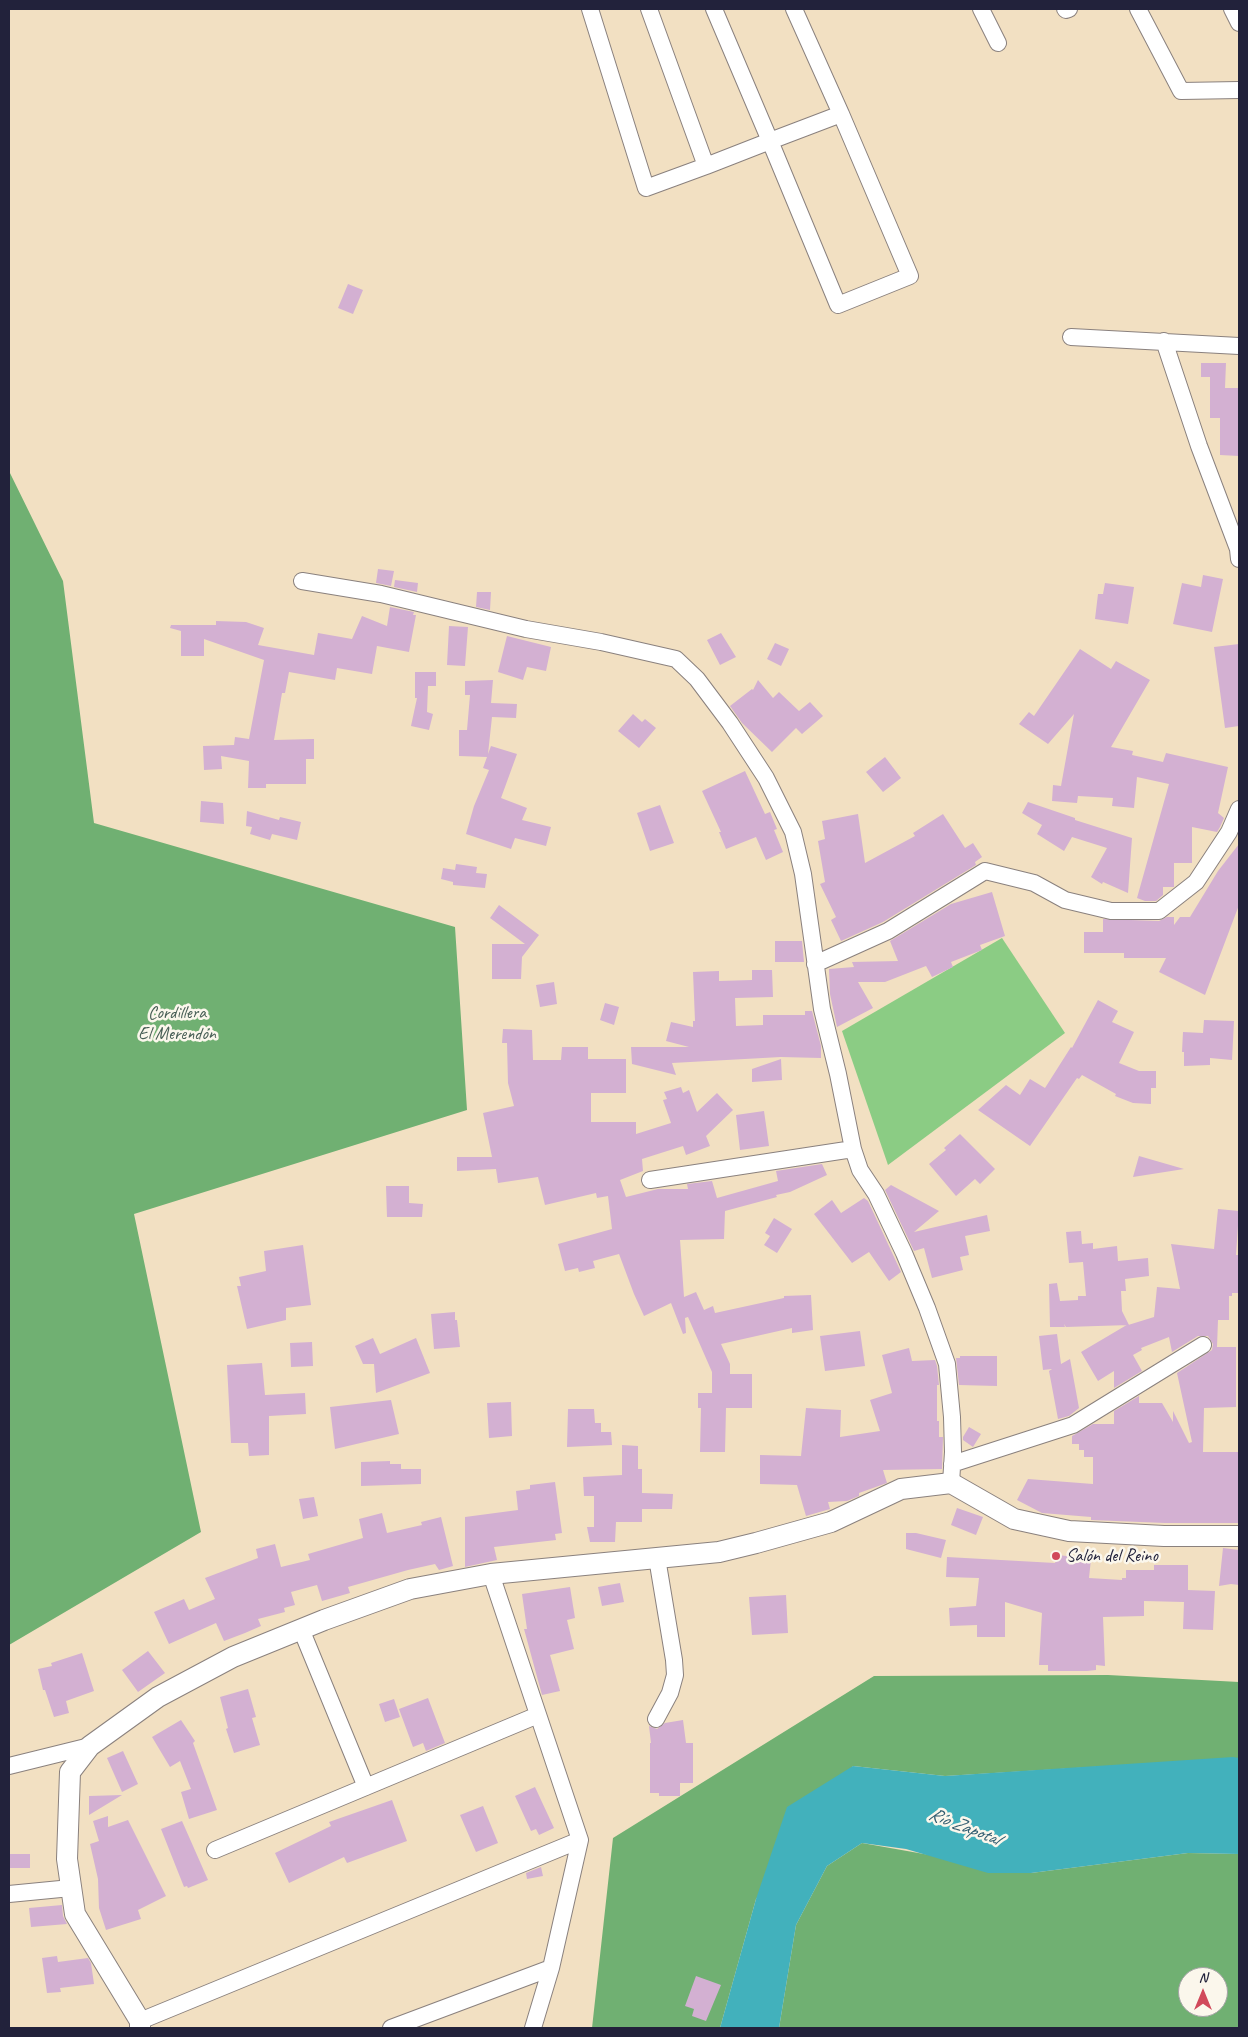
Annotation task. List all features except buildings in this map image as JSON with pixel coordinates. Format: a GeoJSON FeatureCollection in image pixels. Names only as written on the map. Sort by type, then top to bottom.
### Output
{"type":"FeatureCollection","features":[{"type":"Feature","properties":{"kind":"street"},"geometry":{"type":"LineString","coordinates":[[590,9],[646,188],[841,114]]}},
{"type":"Feature","properties":{"kind":"street"},"geometry":{"type":"LineString","coordinates":[[648,9],[706,166]]}},
{"type":"Feature","properties":{"kind":"street"},"geometry":{"type":"LineString","coordinates":[[714,9],[838,305],[910,276],[794,9]]}},
{"type":"Feature","properties":{"kind":"street"},"geometry":{"type":"LineString","coordinates":[[981,9],[998,43]]}},
{"type":"Feature","properties":{"kind":"street"},"geometry":{"type":"LineString","coordinates":[[1138,9],[1180,91],[1239,90]]}},
{"type":"Feature","properties":{"kind":"street"},"geometry":{"type":"LineString","coordinates":[[1232,9],[1239,23]]}},
{"type":"Feature","properties":{"kind":"street"},"geometry":{"type":"LineString","coordinates":[[1071,337],[1239,346]]}},
{"type":"Feature","properties":{"kind":"street"},"geometry":{"type":"LineString","coordinates":[[1164,341],[1199,446],[1238,549],[1239,559]]}},
{"type":"Feature","properties":{"kind":"street"},"geometry":{"type":"LineString","coordinates":[[302,580],[380,594],[526,628],[676,659],[698,680],[730,723],[766,778],[793,832],[803,874],[822,1009],[838,1074],[853,1149],[860,1170],[876,1194],[904,1253],[927,1308],[947,1364],[952,1417],[952,1474]]}},
{"type":"Feature","properties":{"kind":"street"},"geometry":{"type":"LineString","coordinates":[[815,964],[888,931],[985,872],[1034,882],[1066,900],[1111,911],[1159,911],[1196,882],[1229,832],[1239,809]]}},
{"type":"Feature","properties":{"kind":"street"},"geometry":{"type":"LineString","coordinates":[[650,1180],[853,1149]]}},
{"type":"Feature","properties":{"kind":"street"},"geometry":{"type":"LineString","coordinates":[[580,1840],[140,2025],[75,1914],[67,1859],[70,1772],[90,1746],[158,1696],[233,1657],[301,1629],[410,1589],[491,1574],[719,1552],[831,1522],[900,1489],[952,1474],[1072,1425],[1203,1344]]}},
{"type":"Feature","properties":{"kind":"street"},"geometry":{"type":"LineString","coordinates":[[952,1474],[1014,1519],[1069,1531],[1164,1536],[1239,1536]]}},
{"type":"Feature","properties":{"kind":"street"},"geometry":{"type":"LineString","coordinates":[[656,1719],[670,1693],[675,1675],[657,1558]]}},
{"type":"Feature","properties":{"kind":"street"},"geometry":{"type":"LineString","coordinates":[[491,1574],[580,1840],[551,1968],[534,2028]]}},
{"type":"Feature","properties":{"kind":"street"},"geometry":{"type":"LineString","coordinates":[[301,1629],[366,1787]]}},
{"type":"Feature","properties":{"kind":"street"},"geometry":{"type":"LineString","coordinates":[[215,1850],[538,1716]]}},
{"type":"Feature","properties":{"kind":"street"},"geometry":{"type":"LineString","coordinates":[[9,1766],[90,1746]]}},
{"type":"Feature","properties":{"kind":"street"},"geometry":{"type":"LineString","coordinates":[[9,1894],[71,1888]]}},
{"type":"Feature","properties":{"kind":"street"},"geometry":{"type":"LineString","coordinates":[[391,2028],[551,1968]]}},
{"type":"Feature","properties":{"kind":"green space","name":"Cordillera El Merendón"},"geometry":{"type":"Polygon","coordinates":[[[9,471],[63,581],[94,823],[455,927],[467,1110],[134,1214],[201,1532],[9,1645],[9,471]]]}},
{"type":"Feature","properties":{"kind":"green space"},"geometry":{"type":"Polygon","coordinates":[[[1002,938],[1065,1033],[888,1165],[842,1031],[1002,938]]]}},
{"type":"Feature","properties":{"kind":"green space"},"geometry":{"type":"Polygon","coordinates":[[[1108,1675],[1239,1682],[1239,1758],[945,1776],[853,1766],[756,1899],[720,2028],[592,2028],[613,1838],[874,1676],[1108,1675]]]}},
{"type":"Feature","properties":{"kind":"green space"},"geometry":{"type":"Polygon","coordinates":[[[862,1843],[1031,1873],[1188,1853],[1239,1854],[1239,2028],[779,2028],[796,1925],[827,1866],[862,1843]]]}},
{"type":"Feature","properties":{"kind":"water","name":"Río Zapotal"},"geometry":{"type":"Polygon","coordinates":[[[1239,1758],[1239,1854],[1188,1853],[1031,1873],[988,1873],[906,1849],[862,1843],[827,1866],[796,1925],[779,2028],[720,2028],[756,1899],[787,1807],[853,1766],[945,1776],[1239,1758]]]}},
{"type":"Feature","properties":{"kind":"place","name":"Salón del Reino"},"geometry":{"type":"Point","coordinates":[1056,1556]}}]}
